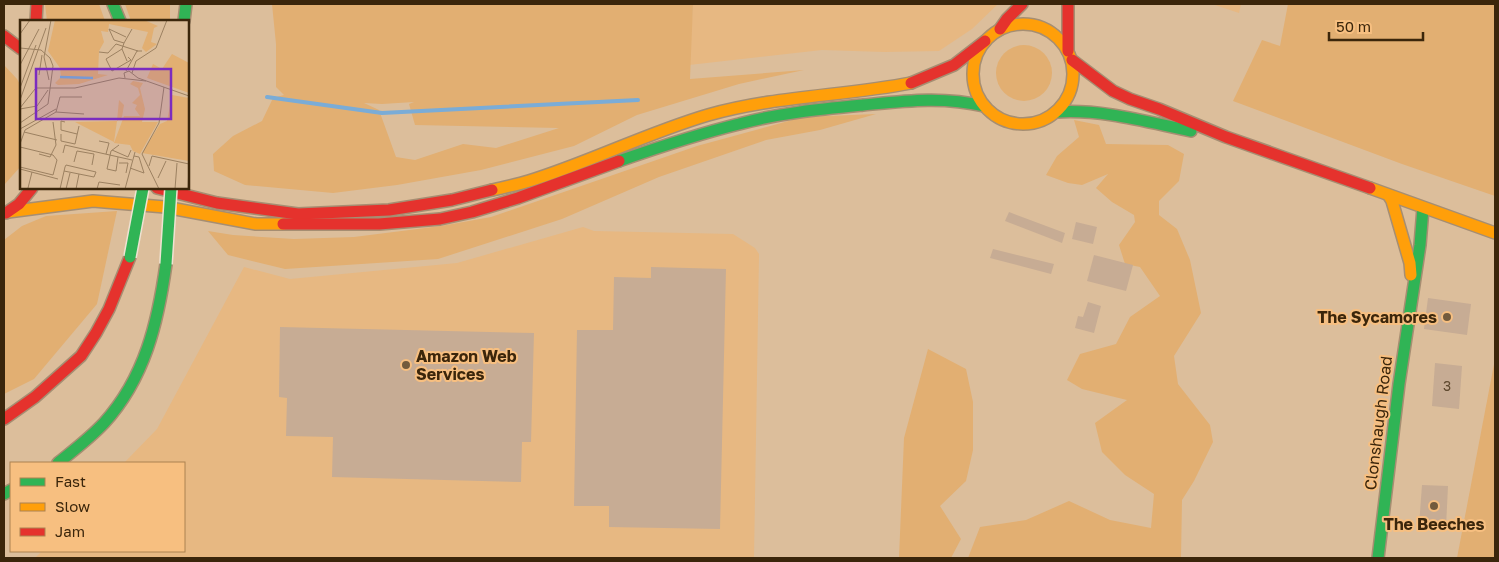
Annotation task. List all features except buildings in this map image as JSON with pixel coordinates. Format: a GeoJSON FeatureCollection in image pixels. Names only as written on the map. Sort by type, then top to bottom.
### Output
{"type":"FeatureCollection","features":[{"type":"Feature","properties":{"kind":"main road"},"geometry":{"type":"LineString","coordinates":[[36,4],[36,20]]}},
{"type":"Feature","properties":{"kind":"main road"},"geometry":{"type":"LineString","coordinates":[[113,4],[120,20]]}},
{"type":"Feature","properties":{"kind":"main road"},"geometry":{"type":"LineString","coordinates":[[184,20],[186,4]]}},
{"type":"Feature","properties":{"kind":"main road"},"geometry":{"type":"LineString","coordinates":[[160,189],[217,203],[298,214],[389,210],[452,200],[529,181],[656,132],[709,115],[779,100],[862,91],[911,83],[954,65],[1000,29],[1022,4]]}},
{"type":"Feature","properties":{"kind":"main road"},"geometry":{"type":"LineString","coordinates":[[985,41],[979,49],[973,68],[975,88],[984,106],[1002,120],[1022,125],[1041,122],[1057,112],[1066,101],[1072,88],[1074,74],[1070,55],[1068,4]]}},
{"type":"Feature","properties":{"kind":"main road"},"geometry":{"type":"LineString","coordinates":[[1000,29],[1013,25],[1039,26],[1051,32],[1061,41],[1070,55],[1113,91],[1226,137],[1495,233]]}},
{"type":"Feature","properties":{"kind":"main road"},"geometry":{"type":"LineString","coordinates":[[4,36],[20,48]]}},
{"type":"Feature","properties":{"kind":"main road"},"geometry":{"type":"LineString","coordinates":[[6,213],[93,201],[165,207],[256,224],[360,225],[440,219],[472,212],[518,198],[676,141],[741,123],[814,110],[910,100],[963,101],[984,106]]}},
{"type":"Feature","properties":{"kind":"main road"},"geometry":{"type":"LineString","coordinates":[[1057,112],[1073,110],[1106,114],[1226,137]]}},
{"type":"Feature","properties":{"kind":"main road"},"geometry":{"type":"LineString","coordinates":[[6,213],[19,204],[31,189]]}},
{"type":"Feature","properties":{"kind":"main road"},"geometry":{"type":"LineString","coordinates":[[4,419],[19,410],[81,357],[101,324],[116,294],[130,257],[143,189]]}},
{"type":"Feature","properties":{"kind":"main road"},"geometry":{"type":"LineString","coordinates":[[59,462],[92,437],[115,411],[132,387],[145,358],[156,323],[166,264],[171,189]]}},
{"type":"Feature","properties":{"kind":"main road","name":"Clonshaugh Road"},"geometry":{"type":"LineString","coordinates":[[1389,196],[1410,263],[1414,293]]}},
{"type":"Feature","properties":{"kind":"main road","name":"Clonshaugh Road"},"geometry":{"type":"LineString","coordinates":[[1378,558],[1399,384],[1414,293],[1423,208]]}},
{"type":"Feature","properties":{"kind":"shaded area"},"geometry":{"type":"Polygon","coordinates":[[[45,4],[99,4],[105,20],[47,20],[45,4]]]}},
{"type":"Feature","properties":{"kind":"shaded area"},"geometry":{"type":"Polygon","coordinates":[[[125,4],[170,4],[170,20],[131,20],[125,4]]]}},
{"type":"Feature","properties":{"kind":"shaded area"},"geometry":{"type":"Polygon","coordinates":[[[272,4],[693,4],[690,79],[804,70],[739,84],[637,115],[574,146],[481,170],[397,185],[333,193],[245,185],[214,171],[213,154],[233,136],[262,121],[273,98],[284,95],[276,87],[276,44],[272,4]],[[414,102],[364,103],[379,110],[396,157],[415,160],[463,144],[496,148],[559,128],[415,125],[409,104],[414,102]]]}},
{"type":"Feature","properties":{"kind":"shaded area"},"geometry":{"type":"Polygon","coordinates":[[[693,4],[998,4],[972,29],[939,51],[822,50],[689,65],[693,4]]]}},
{"type":"Feature","properties":{"kind":"shaded area"},"geometry":{"type":"Polygon","coordinates":[[[1212,4],[1241,4],[1239,13],[1212,4]]]}},
{"type":"Feature","properties":{"kind":"shaded area"},"geometry":{"type":"Polygon","coordinates":[[[1288,4],[1495,4],[1495,196],[1402,164],[1233,101],[1262,40],[1280,46],[1288,4]]]}},
{"type":"Feature","properties":{"kind":"shaded area"},"geometry":{"type":"Polygon","coordinates":[[[1018,45],[1030,45],[1040,49],[1048,57],[1052,73],[1048,89],[1040,97],[1030,101],[1018,101],[1008,97],[1000,89],[996,79],[996,67],[1000,57],[1008,49],[1018,45]]]}},
{"type":"Feature","properties":{"kind":"shaded area"},"geometry":{"type":"Polygon","coordinates":[[[4,65],[20,84],[20,167],[4,185],[4,65]]]}},
{"type":"Feature","properties":{"kind":"shaded area"},"geometry":{"type":"Polygon","coordinates":[[[876,114],[820,130],[766,140],[659,177],[562,219],[438,259],[285,269],[228,255],[208,231],[233,235],[294,239],[354,237],[441,226],[491,217],[697,146],[803,117],[876,114]]]}},
{"type":"Feature","properties":{"kind":"shaded area"},"geometry":{"type":"Polygon","coordinates":[[[1074,120],[1099,125],[1106,144],[1168,145],[1184,154],[1179,181],[1159,201],[1159,215],[1177,229],[1190,260],[1201,313],[1174,356],[1178,384],[1210,425],[1213,442],[1194,481],[1182,500],[1181,558],[968,558],[980,527],[1026,520],[1069,501],[1110,520],[1151,528],[1154,494],[1125,475],[1102,452],[1095,423],[1127,400],[1082,389],[1067,380],[1080,354],[1116,344],[1130,317],[1160,296],[1140,267],[1125,264],[1119,245],[1135,222],[1134,215],[1112,202],[1096,188],[1108,174],[1082,185],[1068,183],[1046,175],[1057,156],[1079,137],[1074,120]]]}},
{"type":"Feature","properties":{"kind":"shaded area"},"geometry":{"type":"Polygon","coordinates":[[[117,211],[97,304],[34,379],[4,394],[4,240],[22,226],[46,216],[117,211]]]}},
{"type":"Feature","properties":{"kind":"shaded area","name":"Amazon Web Services"},"geometry":{"type":"Polygon","coordinates":[[[583,227],[594,231],[733,234],[755,248],[759,254],[754,558],[35,558],[41,552],[185,552],[185,462],[125,462],[157,429],[244,267],[290,279],[457,263],[583,227]]]}},
{"type":"Feature","properties":{"kind":"shaded area"},"geometry":{"type":"Polygon","coordinates":[[[928,349],[966,369],[973,402],[973,450],[966,481],[940,506],[961,539],[951,558],[899,558],[904,438],[928,349]]]}},
{"type":"Feature","properties":{"kind":"shaded area"},"geometry":{"type":"Polygon","coordinates":[[[1495,359],[1495,558],[1457,558],[1495,359]]]}},
{"type":"Feature","properties":{"kind":"waterway"},"geometry":{"type":"LineString","coordinates":[[267,97],[382,113],[638,100]]}},
{"type":"Feature","properties":{"kind":"traffic: fast"},"geometry":{"type":"LineString","coordinates":[[113,4],[120,20]]}},
{"type":"Feature","properties":{"kind":"traffic: fast"},"geometry":{"type":"LineString","coordinates":[[184,20],[186,4]]}},
{"type":"Feature","properties":{"kind":"traffic: fast"},"geometry":{"type":"LineString","coordinates":[[619,161],[709,132],[785,114],[924,100],[954,101],[984,106]]}},
{"type":"Feature","properties":{"kind":"traffic: fast"},"geometry":{"type":"LineString","coordinates":[[1057,112],[1108,114],[1191,131]]}},
{"type":"Feature","properties":{"kind":"traffic: fast"},"geometry":{"type":"LineString","coordinates":[[130,257],[143,189]]}},
{"type":"Feature","properties":{"kind":"traffic: fast"},"geometry":{"type":"LineString","coordinates":[[166,264],[171,189]]}},
{"type":"Feature","properties":{"kind":"traffic: fast"},"geometry":{"type":"LineString","coordinates":[[1378,558],[1399,384],[1420,245],[1423,208]]}},
{"type":"Feature","properties":{"kind":"traffic: fast"},"geometry":{"type":"LineString","coordinates":[[59,462],[88,439],[104,423],[130,387],[140,368],[154,328],[166,264]]}},
{"type":"Feature","properties":{"kind":"traffic: fast"},"geometry":{"type":"LineString","coordinates":[[4,494],[10,491]]}},
{"type":"Feature","properties":{"kind":"traffic: slow"},"geometry":{"type":"LineString","coordinates":[[1023,24],[1042,28],[1059,38],[1069,55],[1073,74],[1069,93],[1059,110],[1042,120],[1023,124],[1004,120],[987,110],[977,93],[973,74],[977,55],[987,38],[1004,28],[1023,24]]}},
{"type":"Feature","properties":{"kind":"traffic: slow"},"geometry":{"type":"LineString","coordinates":[[492,190],[552,173],[663,130],[708,115],[784,100],[911,83]]}},
{"type":"Feature","properties":{"kind":"traffic: slow"},"geometry":{"type":"LineString","coordinates":[[1370,188],[1495,233]]}},
{"type":"Feature","properties":{"kind":"traffic: slow"},"geometry":{"type":"LineString","coordinates":[[1389,196],[1410,263],[1411,275]]}},
{"type":"Feature","properties":{"kind":"traffic: slow"},"geometry":{"type":"LineString","coordinates":[[8,212],[93,201],[165,207],[256,224],[283,224]]}},
{"type":"Feature","properties":{"kind":"traffic: jam"},"geometry":{"type":"LineString","coordinates":[[36,20],[37,4]]}},
{"type":"Feature","properties":{"kind":"traffic: jam"},"geometry":{"type":"LineString","coordinates":[[1000,29],[1022,4]]}},
{"type":"Feature","properties":{"kind":"traffic: jam"},"geometry":{"type":"LineString","coordinates":[[1068,4],[1068,51]]}},
{"type":"Feature","properties":{"kind":"traffic: jam"},"geometry":{"type":"LineString","coordinates":[[4,36],[20,48]]}},
{"type":"Feature","properties":{"kind":"traffic: jam"},"geometry":{"type":"LineString","coordinates":[[911,83],[954,65],[985,41]]}},
{"type":"Feature","properties":{"kind":"traffic: jam"},"geometry":{"type":"LineString","coordinates":[[1072,60],[1113,91],[1130,99],[1226,137],[1370,188]]}},
{"type":"Feature","properties":{"kind":"traffic: jam"},"geometry":{"type":"LineString","coordinates":[[283,224],[379,224],[440,219],[472,212],[518,198],[619,161]]}},
{"type":"Feature","properties":{"kind":"traffic: jam"},"geometry":{"type":"LineString","coordinates":[[6,213],[19,204],[31,189]]}},
{"type":"Feature","properties":{"kind":"traffic: jam"},"geometry":{"type":"LineString","coordinates":[[161,189],[217,203],[298,214],[389,210],[452,200],[492,190]]}},
{"type":"Feature","properties":{"kind":"traffic: jam"},"geometry":{"type":"LineString","coordinates":[[4,419],[35,397],[81,356],[109,309],[130,257]]}},
{"type":"Feature","properties":{"kind":"place","name":"The Sycamores"},"geometry":{"type":"Point","coordinates":[1447,317]}},
{"type":"Feature","properties":{"kind":"place","name":"Amazon Web Services"},"geometry":{"type":"Point","coordinates":[406,365]}},
{"type":"Feature","properties":{"kind":"place","name":"The Beeches"},"geometry":{"type":"Point","coordinates":[1434,506]}}]}
